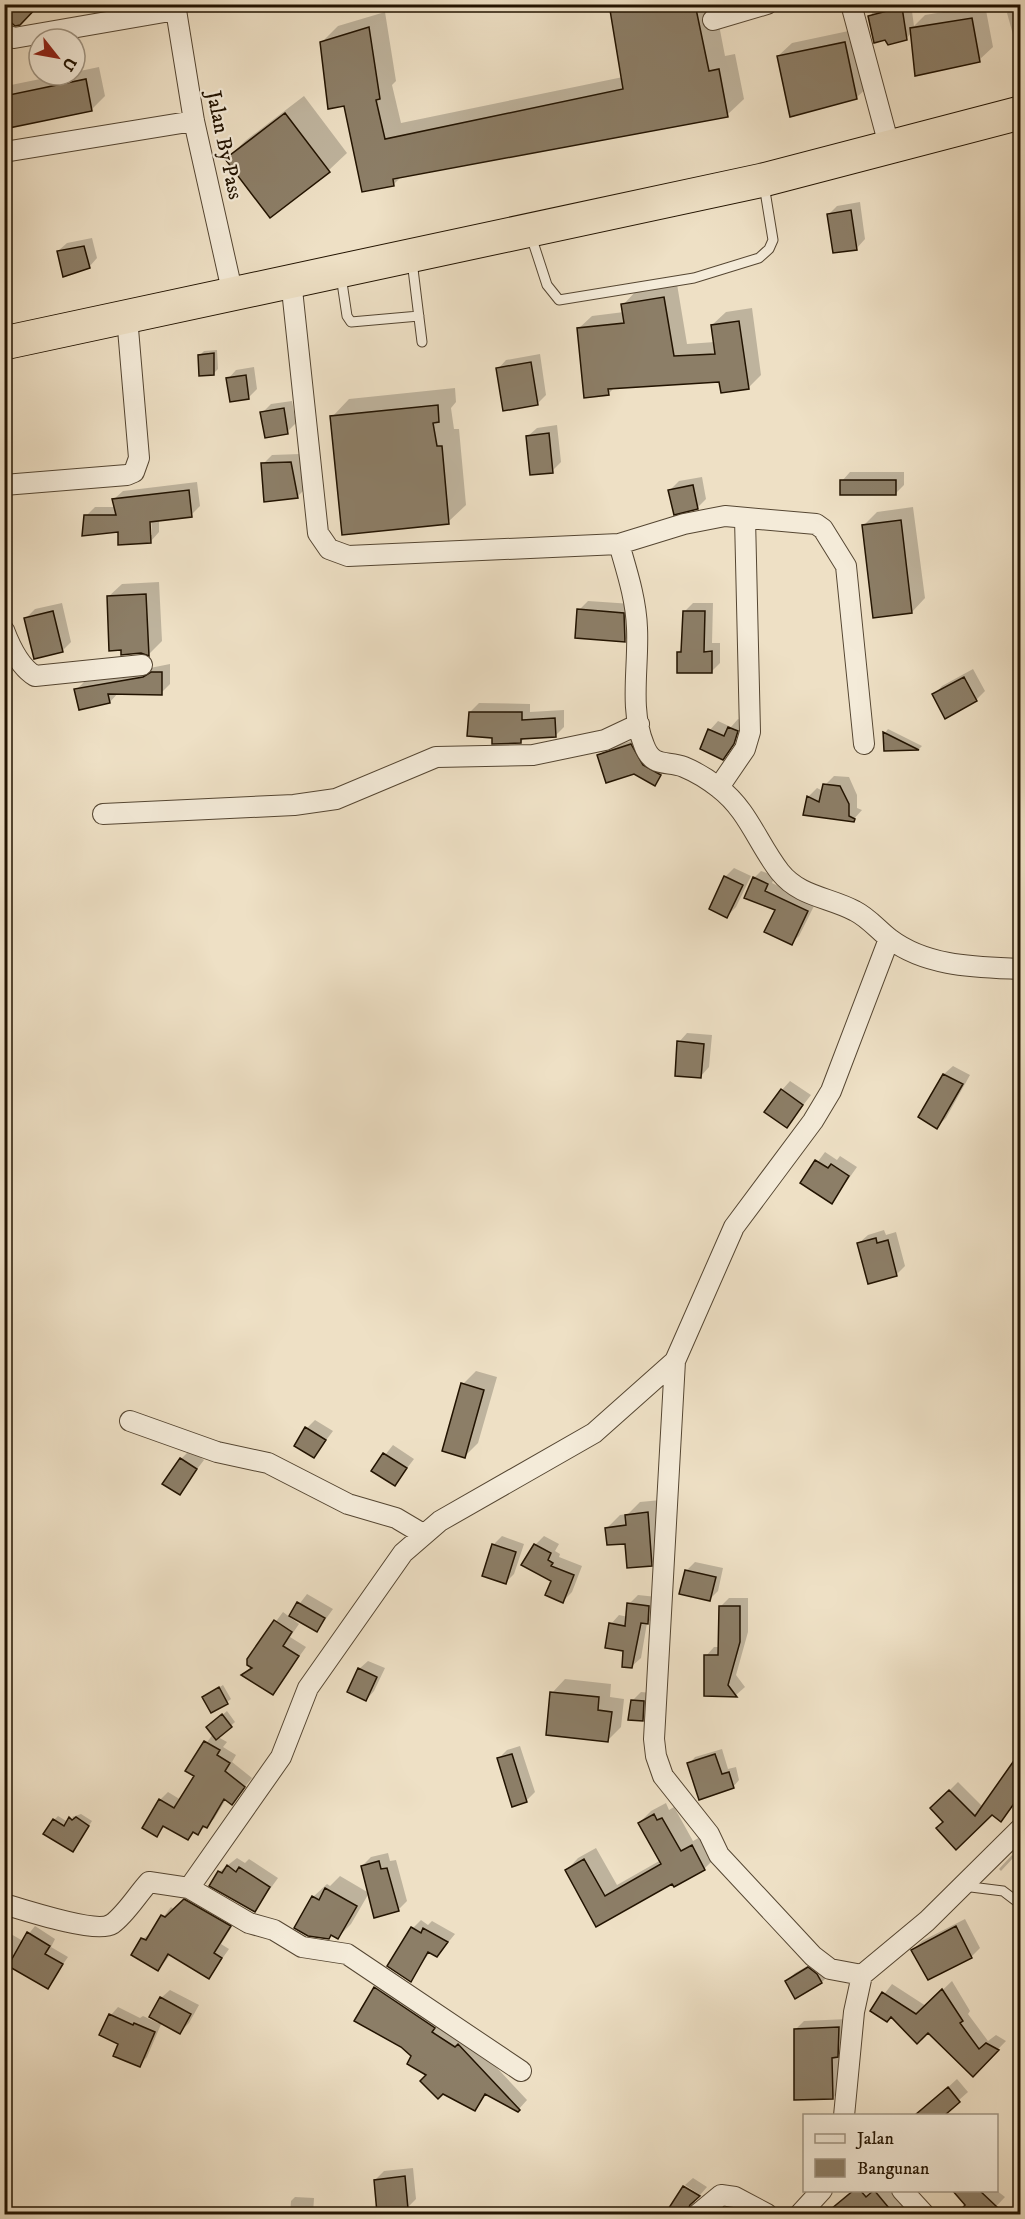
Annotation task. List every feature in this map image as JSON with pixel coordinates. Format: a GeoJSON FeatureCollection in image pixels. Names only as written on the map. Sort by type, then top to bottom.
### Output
{"type":"FeatureCollection","features":[{"type":"Feature","properties":{"kind":"highway"},"geometry":{"type":"LineString","coordinates":[[4,343],[763,180],[890,149],[1020,113]]}},
{"type":"Feature","properties":{"kind":"street"},"geometry":{"type":"LineString","coordinates":[[713,20],[745,8],[767,4]]}},
{"type":"Feature","properties":{"kind":"street"},"geometry":{"type":"LineString","coordinates":[[851,4],[890,149]]}},
{"type":"Feature","properties":{"kind":"street"},"geometry":{"type":"LineString","coordinates":[[4,34],[14,38],[176,7]]}},
{"type":"Feature","properties":{"kind":"street","name":"Jalan By Pass"},"geometry":{"type":"LineString","coordinates":[[176,7],[194,121],[233,295]]}},
{"type":"Feature","properties":{"kind":"street"},"geometry":{"type":"LineString","coordinates":[[4,152],[194,121]]}},
{"type":"Feature","properties":{"kind":"street"},"geometry":{"type":"LineString","coordinates":[[291,280],[318,533],[329,549],[348,556],[619,544],[725,516],[816,524],[823,529],[842,558],[846,571],[864,744]]}},
{"type":"Feature","properties":{"kind":"street"},"geometry":{"type":"LineString","coordinates":[[4,485],[127,475],[134,472],[139,458],[127,317]]}},
{"type":"Feature","properties":{"kind":"street"},"geometry":{"type":"LineString","coordinates":[[719,787],[745,749],[750,732],[746,518]]}},
{"type":"Feature","properties":{"kind":"street"},"geometry":{"type":"LineString","coordinates":[[619,544],[636,611],[636,694],[644,748],[656,760],[666,765],[684,767],[719,787],[744,813],[780,871],[787,879],[811,895],[855,911],[889,939],[922,957],[941,962],[1020,969]]}},
{"type":"Feature","properties":{"kind":"street"},"geometry":{"type":"LineString","coordinates":[[4,630],[11,646],[27,670],[35,676],[142,665]]}},
{"type":"Feature","properties":{"kind":"street"},"geometry":{"type":"LineString","coordinates":[[103,814],[294,806],[336,799],[436,757],[533,755],[605,740],[639,724]]}},
{"type":"Feature","properties":{"kind":"street"},"geometry":{"type":"LineString","coordinates":[[862,1975],[830,1969],[813,1956],[719,1855],[709,1834],[663,1776],[656,1756],[654,1739],[675,1361],[734,1227],[813,1121],[831,1091],[889,939]]}},
{"type":"Feature","properties":{"kind":"street"},"geometry":{"type":"LineString","coordinates":[[189,1888],[281,1757],[309,1688],[388,1573],[423,1534],[440,1521],[584,1440],[675,1361]]}},
{"type":"Feature","properties":{"kind":"street"},"geometry":{"type":"LineString","coordinates":[[130,1421],[217,1452],[268,1463],[348,1504],[396,1518],[423,1534]]}},
{"type":"Feature","properties":{"kind":"street"},"geometry":{"type":"LineString","coordinates":[[844,2114],[854,2012],[862,1975],[927,1921],[1020,1830]]}},
{"type":"Feature","properties":{"kind":"street"},"geometry":{"type":"LineString","coordinates":[[4,1904],[69,1922],[105,1927],[115,1922],[149,1882],[189,1888],[249,1923],[274,1930],[302,1947],[348,1954],[520,2071]]}},
{"type":"Feature","properties":{"kind":"street"},"geometry":{"type":"LineString","coordinates":[[800,2214],[820,2192]]}},
{"type":"Feature","properties":{"kind":"street"},"geometry":{"type":"LineString","coordinates":[[904,2192],[924,2214]]}},
{"type":"Feature","properties":{"kind":"street"},"geometry":{"type":"LineString","coordinates":[[698,2214],[721,2195],[735,2197],[766,2214]]}},
{"type":"Feature","properties":{"kind":"lane"},"geometry":{"type":"LineString","coordinates":[[530,231],[547,285],[559,300],[694,279],[759,258],[769,249],[772,240],[763,180]]}},
{"type":"Feature","properties":{"kind":"lane"},"geometry":{"type":"LineString","coordinates":[[412,256],[422,342]]}},
{"type":"Feature","properties":{"kind":"lane"},"geometry":{"type":"LineString","coordinates":[[341,270],[347,316],[351,322],[419,316]]}},
{"type":"Feature","properties":{"kind":"lane"},"geometry":{"type":"LineString","coordinates":[[963,1886],[1003,1891],[1020,1904]]}},
{"type":"Feature","properties":{"kind":"building"},"geometry":{"type":"Polygon","coordinates":[[[4,4],[40,4],[20,25],[15,26],[4,16],[4,4]]]}},
{"type":"Feature","properties":{"kind":"building"},"geometry":{"type":"Polygon","coordinates":[[[609,4],[695,4],[709,71],[719,69],[728,117],[393,179],[394,186],[362,192],[344,106],[328,109],[320,42],[369,27],[380,99],[376,100],[385,139],[623,89],[609,4]]]}},
{"type":"Feature","properties":{"kind":"building"},"geometry":{"type":"Polygon","coordinates":[[[902,7],[907,40],[888,45],[885,40],[874,43],[868,16],[902,7]]]}},
{"type":"Feature","properties":{"kind":"building"},"geometry":{"type":"Polygon","coordinates":[[[972,18],[980,62],[915,76],[910,28],[972,18]]]}},
{"type":"Feature","properties":{"kind":"building"},"geometry":{"type":"Polygon","coordinates":[[[845,42],[857,99],[790,117],[777,56],[845,42]]]}},
{"type":"Feature","properties":{"kind":"building"},"geometry":{"type":"Polygon","coordinates":[[[87,84],[92,111],[4,129],[4,96],[47,87],[87,87],[87,84]]]}},
{"type":"Feature","properties":{"kind":"building"},"geometry":{"type":"Polygon","coordinates":[[[285,113],[330,172],[270,218],[225,159],[285,113]]]}},
{"type":"Feature","properties":{"kind":"building"},"geometry":{"type":"Polygon","coordinates":[[[851,210],[857,250],[833,253],[827,214],[851,210]]]}},
{"type":"Feature","properties":{"kind":"building"},"geometry":{"type":"Polygon","coordinates":[[[84,246],[90,268],[63,277],[57,251],[84,246]]]}},
{"type":"Feature","properties":{"kind":"building"},"geometry":{"type":"Polygon","coordinates":[[[664,297],[674,356],[715,354],[711,325],[739,321],[749,389],[721,393],[719,382],[608,389],[609,395],[584,398],[577,328],[624,323],[621,304],[664,297]]]}},
{"type":"Feature","properties":{"kind":"building"},"geometry":{"type":"Polygon","coordinates":[[[214,353],[214,375],[199,376],[198,355],[214,353]]]}},
{"type":"Feature","properties":{"kind":"building"},"geometry":{"type":"Polygon","coordinates":[[[531,362],[538,405],[503,411],[496,368],[531,362]]]}},
{"type":"Feature","properties":{"kind":"building"},"geometry":{"type":"Polygon","coordinates":[[[246,375],[249,399],[230,402],[226,378],[246,375]]]}},
{"type":"Feature","properties":{"kind":"building"},"geometry":{"type":"Polygon","coordinates":[[[438,405],[439,422],[433,423],[437,446],[442,446],[449,524],[342,535],[330,416],[438,405]]]}},
{"type":"Feature","properties":{"kind":"building"},"geometry":{"type":"Polygon","coordinates":[[[284,408],[288,434],[265,438],[260,412],[284,408]]]}},
{"type":"Feature","properties":{"kind":"building"},"geometry":{"type":"Polygon","coordinates":[[[549,433],[553,473],[530,475],[526,436],[549,433]]]}},
{"type":"Feature","properties":{"kind":"building"},"geometry":{"type":"Polygon","coordinates":[[[291,462],[298,498],[264,502],[261,463],[291,462]]]}},
{"type":"Feature","properties":{"kind":"building"},"geometry":{"type":"Polygon","coordinates":[[[840,480],[896,480],[896,495],[840,495],[840,480]]]}},
{"type":"Feature","properties":{"kind":"building"},"geometry":{"type":"Polygon","coordinates":[[[693,485],[698,509],[674,515],[668,490],[693,485]]]}},
{"type":"Feature","properties":{"kind":"building"},"geometry":{"type":"Polygon","coordinates":[[[189,490],[192,517],[150,522],[151,543],[118,545],[118,532],[82,536],[84,515],[116,515],[112,499],[189,490]]]}},
{"type":"Feature","properties":{"kind":"building"},"geometry":{"type":"Polygon","coordinates":[[[901,520],[912,613],[873,618],[862,525],[901,520]]]}},
{"type":"Feature","properties":{"kind":"building"},"geometry":{"type":"Polygon","coordinates":[[[146,594],[149,656],[141,653],[121,655],[121,650],[109,651],[107,596],[146,594]]]}},
{"type":"Feature","properties":{"kind":"building"},"geometry":{"type":"Polygon","coordinates":[[[577,609],[624,613],[625,642],[575,638],[577,609]]]}},
{"type":"Feature","properties":{"kind":"building"},"geometry":{"type":"Polygon","coordinates":[[[53,611],[63,652],[34,659],[24,618],[53,611]]]}},
{"type":"Feature","properties":{"kind":"building"},"geometry":{"type":"Polygon","coordinates":[[[683,611],[705,611],[704,652],[712,651],[712,673],[677,673],[677,652],[681,652],[683,611]]]}},
{"type":"Feature","properties":{"kind":"building"},"geometry":{"type":"Polygon","coordinates":[[[151,672],[162,672],[162,695],[108,694],[110,703],[79,710],[74,689],[143,677],[151,672]]]}},
{"type":"Feature","properties":{"kind":"building"},"geometry":{"type":"Polygon","coordinates":[[[964,677],[977,701],[945,719],[932,694],[964,677]]]}},
{"type":"Feature","properties":{"kind":"building"},"geometry":{"type":"Polygon","coordinates":[[[469,712],[522,712],[522,720],[555,718],[556,737],[521,739],[521,743],[492,744],[492,738],[467,736],[469,712]]]}},
{"type":"Feature","properties":{"kind":"building"},"geometry":{"type":"Polygon","coordinates":[[[728,727],[738,731],[734,744],[723,760],[700,749],[708,729],[724,736],[728,727]]]}},
{"type":"Feature","properties":{"kind":"building"},"geometry":{"type":"Polygon","coordinates":[[[883,732],[919,750],[884,751],[883,732]]]}},
{"type":"Feature","properties":{"kind":"building"},"geometry":{"type":"Polygon","coordinates":[[[631,744],[643,765],[661,775],[655,786],[634,774],[606,783],[597,755],[631,744]]]}},
{"type":"Feature","properties":{"kind":"building"},"geometry":{"type":"Polygon","coordinates":[[[823,784],[840,786],[849,804],[849,816],[855,819],[854,822],[803,815],[807,796],[819,802],[823,784]]]}},
{"type":"Feature","properties":{"kind":"building"},"geometry":{"type":"Polygon","coordinates":[[[724,876],[743,885],[727,918],[709,909],[724,876]]]}},
{"type":"Feature","properties":{"kind":"building"},"geometry":{"type":"Polygon","coordinates":[[[753,877],[768,884],[765,891],[808,911],[792,945],[764,932],[775,910],[744,898],[753,877]]]}},
{"type":"Feature","properties":{"kind":"building"},"geometry":{"type":"Polygon","coordinates":[[[677,1041],[704,1044],[701,1078],[675,1076],[677,1041]]]}},
{"type":"Feature","properties":{"kind":"building"},"geometry":{"type":"Polygon","coordinates":[[[943,1074],[963,1084],[937,1129],[918,1117],[943,1074]]]}},
{"type":"Feature","properties":{"kind":"building"},"geometry":{"type":"Polygon","coordinates":[[[781,1089],[803,1105],[787,1128],[764,1112],[781,1089]]]}},
{"type":"Feature","properties":{"kind":"building"},"geometry":{"type":"Polygon","coordinates":[[[815,1160],[828,1168],[831,1164],[849,1176],[832,1204],[800,1183],[815,1160]]]}},
{"type":"Feature","properties":{"kind":"building"},"geometry":{"type":"Polygon","coordinates":[[[876,1238],[877,1243],[888,1240],[897,1276],[868,1284],[857,1243],[876,1238]]]}},
{"type":"Feature","properties":{"kind":"building"},"geometry":{"type":"Polygon","coordinates":[[[461,1383],[484,1390],[465,1458],[442,1451],[461,1383]]]}},
{"type":"Feature","properties":{"kind":"building"},"geometry":{"type":"Polygon","coordinates":[[[305,1427],[326,1440],[314,1458],[294,1446],[305,1427]]]}},
{"type":"Feature","properties":{"kind":"building"},"geometry":{"type":"Polygon","coordinates":[[[383,1453],[407,1468],[395,1486],[371,1471],[383,1453]]]}},
{"type":"Feature","properties":{"kind":"building"},"geometry":{"type":"Polygon","coordinates":[[[180,1458],[197,1469],[180,1495],[162,1484],[180,1458]]]}},
{"type":"Feature","properties":{"kind":"building"},"geometry":{"type":"Polygon","coordinates":[[[648,1512],[652,1566],[627,1568],[625,1544],[607,1545],[605,1528],[626,1525],[625,1515],[648,1512]]]}},
{"type":"Feature","properties":{"kind":"building"},"geometry":{"type":"Polygon","coordinates":[[[492,1544],[516,1552],[506,1584],[482,1576],[492,1544]]]}},
{"type":"Feature","properties":{"kind":"building"},"geometry":{"type":"Polygon","coordinates":[[[534,1544],[551,1553],[548,1560],[553,1563],[551,1566],[574,1575],[563,1603],[545,1595],[551,1581],[521,1565],[534,1544]]]}},
{"type":"Feature","properties":{"kind":"building"},"geometry":{"type":"Polygon","coordinates":[[[685,1570],[716,1577],[710,1601],[679,1594],[685,1570]]]}},
{"type":"Feature","properties":{"kind":"building"},"geometry":{"type":"Polygon","coordinates":[[[297,1602],[325,1618],[317,1632],[289,1616],[297,1602]]]}},
{"type":"Feature","properties":{"kind":"building"},"geometry":{"type":"Polygon","coordinates":[[[627,1603],[649,1606],[648,1624],[641,1623],[632,1668],[622,1667],[623,1651],[605,1648],[609,1623],[625,1626],[627,1603]]]}},
{"type":"Feature","properties":{"kind":"building"},"geometry":{"type":"Polygon","coordinates":[[[719,1606],[740,1606],[740,1642],[728,1685],[737,1697],[704,1696],[704,1655],[718,1655],[719,1606]]]}},
{"type":"Feature","properties":{"kind":"building"},"geometry":{"type":"Polygon","coordinates":[[[274,1620],[292,1632],[283,1646],[299,1656],[273,1695],[241,1675],[252,1668],[247,1665],[247,1659],[274,1620]]]}},
{"type":"Feature","properties":{"kind":"building"},"geometry":{"type":"Polygon","coordinates":[[[358,1668],[377,1677],[366,1701],[347,1692],[358,1668]]]}},
{"type":"Feature","properties":{"kind":"building"},"geometry":{"type":"Polygon","coordinates":[[[219,1687],[228,1704],[211,1713],[202,1697],[219,1687]]]}},
{"type":"Feature","properties":{"kind":"building"},"geometry":{"type":"Polygon","coordinates":[[[550,1692],[599,1697],[598,1710],[612,1712],[608,1742],[546,1735],[550,1692]]]}},
{"type":"Feature","properties":{"kind":"building"},"geometry":{"type":"Polygon","coordinates":[[[631,1700],[644,1701],[643,1721],[628,1720],[631,1700]]]}},
{"type":"Feature","properties":{"kind":"building"},"geometry":{"type":"Polygon","coordinates":[[[222,1714],[232,1727],[216,1740],[206,1727],[222,1714]]]}},
{"type":"Feature","properties":{"kind":"building"},"geometry":{"type":"Polygon","coordinates":[[[204,1741],[220,1750],[217,1755],[230,1763],[225,1771],[245,1787],[232,1805],[224,1799],[207,1828],[203,1826],[198,1835],[193,1832],[188,1840],[163,1826],[157,1837],[142,1828],[159,1799],[174,1808],[194,1776],[185,1771],[204,1741]]]}},
{"type":"Feature","properties":{"kind":"building"},"geometry":{"type":"Polygon","coordinates":[[[1020,1752],[1020,1795],[1001,1822],[992,1815],[956,1850],[936,1828],[943,1822],[930,1808],[949,1790],[975,1816],[1020,1752]]]}},
{"type":"Feature","properties":{"kind":"building"},"geometry":{"type":"Polygon","coordinates":[[[512,1754],[527,1802],[512,1807],[497,1758],[512,1754]]]}},
{"type":"Feature","properties":{"kind":"building"},"geometry":{"type":"Polygon","coordinates":[[[715,1754],[722,1774],[729,1772],[734,1788],[699,1800],[687,1763],[715,1754]]]}},
{"type":"Feature","properties":{"kind":"building"},"geometry":{"type":"Polygon","coordinates":[[[654,1814],[657,1820],[662,1818],[681,1851],[692,1845],[705,1870],[674,1887],[672,1884],[596,1927],[565,1870],[584,1859],[605,1896],[661,1864],[638,1823],[654,1814]]]}},
{"type":"Feature","properties":{"kind":"building"},"geometry":{"type":"Polygon","coordinates":[[[69,1817],[72,1820],[76,1817],[89,1826],[73,1852],[43,1834],[53,1819],[64,1826],[69,1817]]]}},
{"type":"Feature","properties":{"kind":"building"},"geometry":{"type":"Polygon","coordinates":[[[379,1861],[381,1869],[387,1868],[399,1911],[374,1918],[361,1866],[379,1861]]]}},
{"type":"Feature","properties":{"kind":"building"},"geometry":{"type":"Polygon","coordinates":[[[227,1865],[236,1872],[239,1867],[270,1887],[255,1912],[209,1886],[218,1871],[222,1873],[227,1865]]]}},
{"type":"Feature","properties":{"kind":"building"},"geometry":{"type":"Polygon","coordinates":[[[325,1888],[357,1906],[338,1939],[331,1935],[329,1939],[308,1936],[294,1928],[312,1896],[319,1900],[325,1888]]]}},
{"type":"Feature","properties":{"kind":"building"},"geometry":{"type":"Polygon","coordinates":[[[184,1899],[231,1926],[214,1953],[222,1958],[209,1979],[168,1954],[158,1971],[131,1955],[141,1938],[146,1940],[161,1915],[165,1917],[184,1899]]]}},
{"type":"Feature","properties":{"kind":"building"},"geometry":{"type":"Polygon","coordinates":[[[956,1926],[972,1958],[928,1980],[911,1950],[956,1926]]]}},
{"type":"Feature","properties":{"kind":"building"},"geometry":{"type":"Polygon","coordinates":[[[411,1927],[421,1933],[423,1928],[448,1942],[437,1957],[428,1952],[411,1982],[387,1966],[411,1927]]]}},
{"type":"Feature","properties":{"kind":"building"},"geometry":{"type":"Polygon","coordinates":[[[27,1932],[50,1946],[45,1954],[63,1964],[48,1989],[8,1966],[27,1932]]]}},
{"type":"Feature","properties":{"kind":"building"},"geometry":{"type":"Polygon","coordinates":[[[808,1967],[817,1974],[822,1983],[795,1999],[785,1981],[808,1967]]]}},
{"type":"Feature","properties":{"kind":"building"},"geometry":{"type":"Polygon","coordinates":[[[374,1987],[435,2028],[432,2032],[455,2047],[458,2044],[520,2110],[518,2112],[485,2094],[475,2111],[443,2094],[438,2099],[420,2081],[426,2075],[407,2064],[411,2056],[401,2047],[354,2021],[374,1987]]]}},
{"type":"Feature","properties":{"kind":"building"},"geometry":{"type":"Polygon","coordinates":[[[942,1989],[963,2021],[960,2023],[979,2049],[986,2043],[999,2050],[973,2077],[928,2033],[917,2044],[891,2017],[887,2022],[870,2011],[882,1992],[916,2014],[942,1989]]]}},
{"type":"Feature","properties":{"kind":"building"},"geometry":{"type":"Polygon","coordinates":[[[160,1997],[191,2014],[180,2034],[149,2017],[160,1997]]]}},
{"type":"Feature","properties":{"kind":"building"},"geometry":{"type":"Polygon","coordinates":[[[109,2014],[155,2032],[140,2067],[113,2056],[118,2044],[99,2035],[109,2014]]]}},
{"type":"Feature","properties":{"kind":"building"},"geometry":{"type":"Polygon","coordinates":[[[839,2027],[838,2057],[832,2058],[833,2099],[794,2100],[794,2029],[839,2027]]]}},
{"type":"Feature","properties":{"kind":"building"},"geometry":{"type":"Polygon","coordinates":[[[948,2087],[960,2102],[946,2114],[916,2114],[948,2087]]]}},
{"type":"Feature","properties":{"kind":"building"},"geometry":{"type":"Polygon","coordinates":[[[405,2176],[408,2209],[377,2213],[374,2180],[405,2176]]]}},
{"type":"Feature","properties":{"kind":"building"},"geometry":{"type":"Polygon","coordinates":[[[683,2186],[700,2196],[690,2205],[686,2214],[665,2214],[683,2186]]]}},
{"type":"Feature","properties":{"kind":"building"},"geometry":{"type":"Polygon","coordinates":[[[852,2192],[862,2192],[866,2197],[872,2192],[876,2192],[894,2214],[825,2214],[852,2192]]]}},
{"type":"Feature","properties":{"kind":"building"},"geometry":{"type":"Polygon","coordinates":[[[954,2192],[981,2192],[997,2207],[990,2214],[957,2214],[965,2205],[954,2192]]]}}]}
